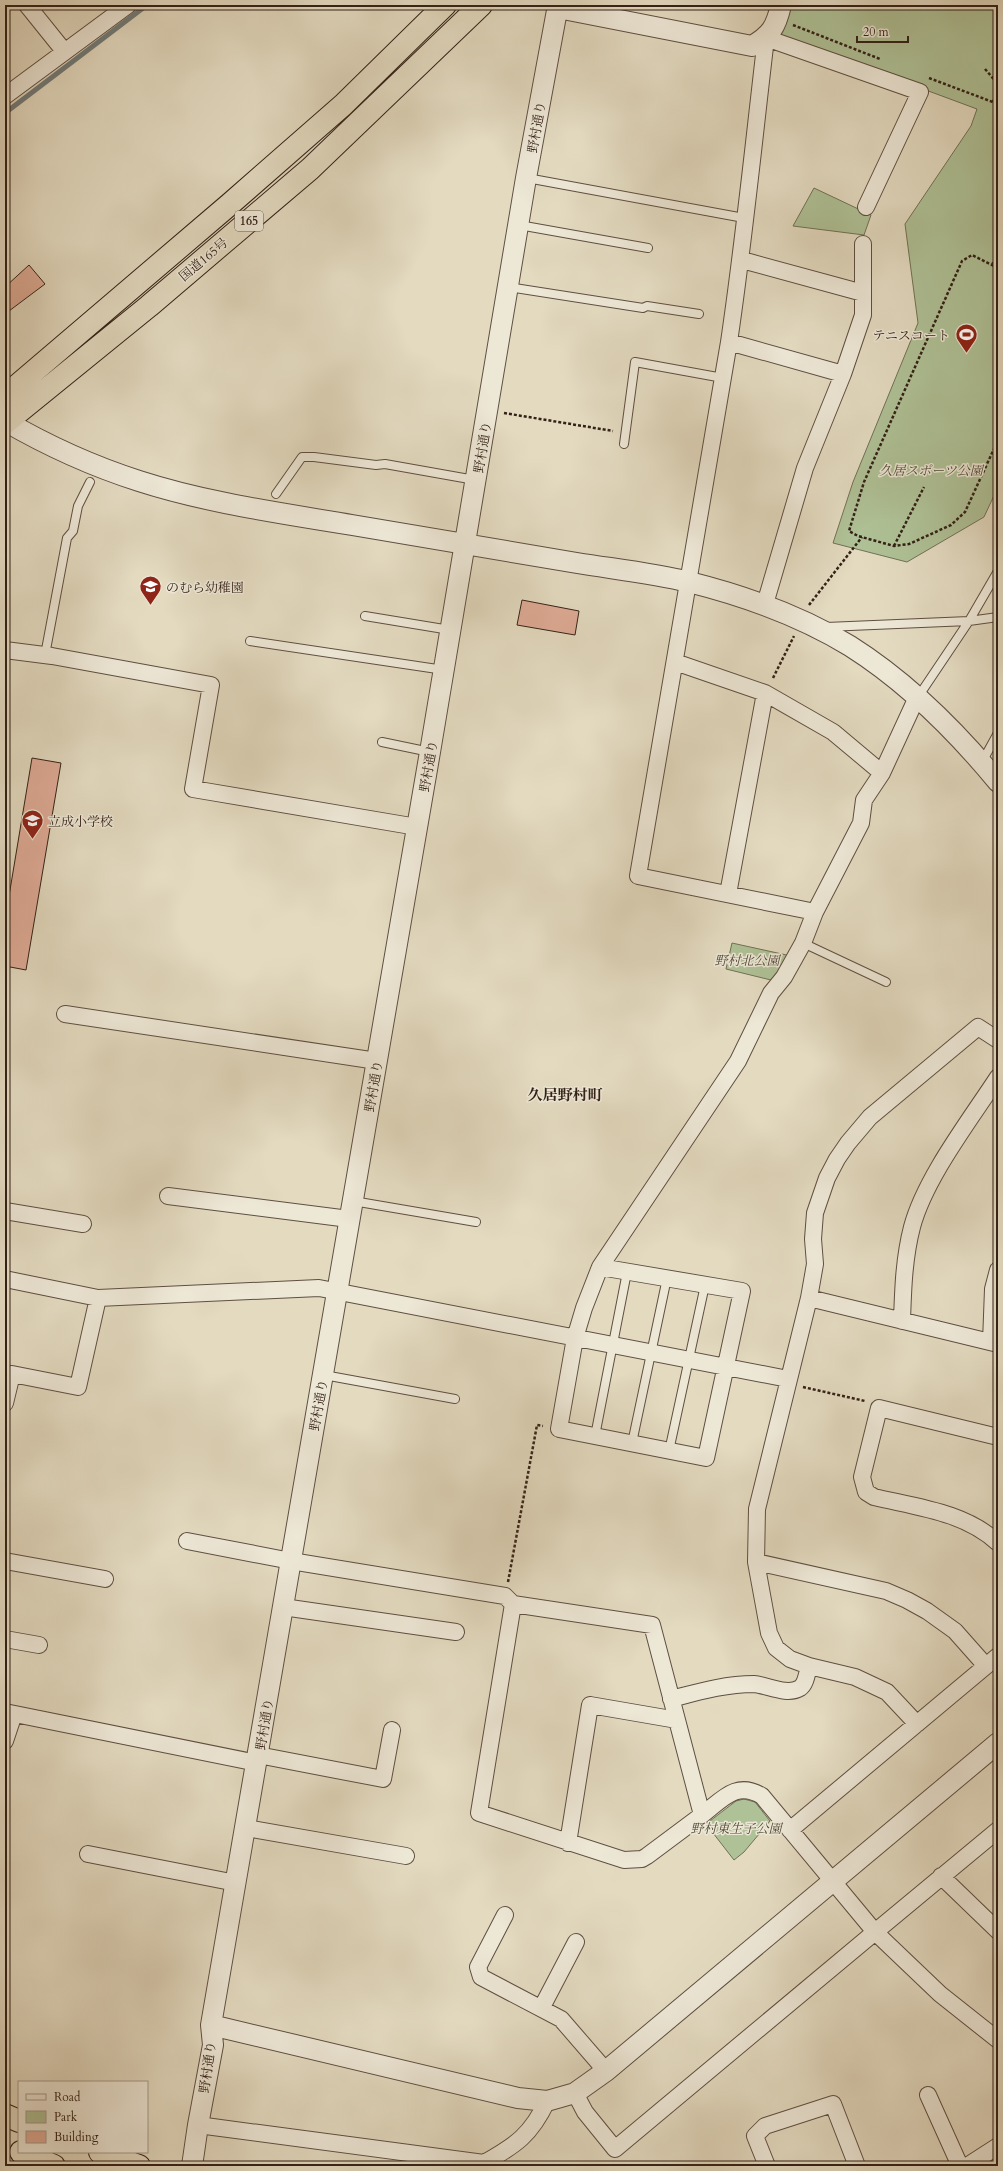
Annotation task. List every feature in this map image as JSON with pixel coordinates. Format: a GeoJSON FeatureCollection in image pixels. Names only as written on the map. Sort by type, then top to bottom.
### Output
{"type":"FeatureCollection","features":[{"type":"Feature","properties":{"kind":"highway","name":"国道165号"},"geometry":{"type":"LineString","coordinates":[[5,396],[230,204],[331,115],[445,5]]}},
{"type":"Feature","properties":{"kind":"highway","name":"国道165号"},"geometry":{"type":"LineString","coordinates":[[5,422],[149,306],[310,169],[481,5]]}},
{"type":"Feature","properties":{"kind":"highway"},"geometry":{"type":"LineString","coordinates":[[5,2115],[18,2121]]}},
{"type":"Feature","properties":{"kind":"highway"},"geometry":{"type":"LineString","coordinates":[[5,2145],[18,2151]]}},
{"type":"Feature","properties":{"kind":"highway"},"geometry":{"type":"LineString","coordinates":[[22,2153],[54,2166]]}},
{"type":"Feature","properties":{"kind":"highway"},"geometry":{"type":"LineString","coordinates":[[103,2153],[139,2166]]}},
{"type":"Feature","properties":{"kind":"street"},"geometry":{"type":"LineString","coordinates":[[27,5],[64,52]]}},
{"type":"Feature","properties":{"kind":"street"},"geometry":{"type":"LineString","coordinates":[[5,96],[128,5]]}},
{"type":"Feature","properties":{"kind":"street"},"geometry":{"type":"LineString","coordinates":[[558,7],[752,46],[766,38],[778,20],[781,5]]}},
{"type":"Feature","properties":{"kind":"street","name":"野村通り"},"geometry":{"type":"LineString","coordinates":[[192,2166],[213,2045],[210,2025],[258,1759],[336,1292],[418,827],[526,178],[558,7]]}},
{"type":"Feature","properties":{"kind":"street"},"geometry":{"type":"LineString","coordinates":[[766,38],[920,92],[866,207]]}},
{"type":"Feature","properties":{"kind":"street"},"geometry":{"type":"LineString","coordinates":[[766,38],[744,218],[742,260],[638,876],[815,912]]}},
{"type":"Feature","properties":{"kind":"street"},"geometry":{"type":"LineString","coordinates":[[765,604],[805,468],[843,374],[863,315],[863,244]]}},
{"type":"Feature","properties":{"kind":"street"},"geometry":{"type":"LineString","coordinates":[[742,260],[863,292]]}},
{"type":"Feature","properties":{"kind":"street"},"geometry":{"type":"LineString","coordinates":[[729,342],[843,374]]}},
{"type":"Feature","properties":{"kind":"street"},"geometry":{"type":"LineString","coordinates":[[5,422],[45,444],[97,467],[141,482],[207,498],[279,513],[688,582],[765,604],[802,628],[850,647],[899,681],[982,762],[998,782]]}},
{"type":"Feature","properties":{"kind":"street"},"geometry":{"type":"LineString","coordinates":[[5,650],[46,655],[211,685],[193,790],[418,827]]}},
{"type":"Feature","properties":{"kind":"street"},"geometry":{"type":"LineString","coordinates":[[675,662],[765,693],[833,732],[882,773]]}},
{"type":"Feature","properties":{"kind":"street"},"geometry":{"type":"LineString","coordinates":[[728,894],[765,693]]}},
{"type":"Feature","properties":{"kind":"street"},"geometry":{"type":"LineString","coordinates":[[600,1267],[742,1291],[706,1458],[559,1429],[575,1338],[584,1308],[600,1267],[738,1061],[771,993],[784,977],[803,943],[815,912],[861,823],[864,800],[882,773],[917,697]]}},
{"type":"Feature","properties":{"kind":"street"},"geometry":{"type":"LineString","coordinates":[[65,1014],[377,1061]]}},
{"type":"Feature","properties":{"kind":"street"},"geometry":{"type":"LineString","coordinates":[[917,1724],[887,1692],[876,1685],[855,1677],[810,1666],[790,1659],[771,1642],[756,1562],[757,1509],[809,1298],[815,1264],[813,1239],[815,1213],[827,1178],[848,1143],[870,1117],[978,1027],[998,1040]]}},
{"type":"Feature","properties":{"kind":"street"},"geometry":{"type":"LineString","coordinates":[[902,1321],[906,1259],[912,1226],[917,1213],[936,1173],[998,1077]]}},
{"type":"Feature","properties":{"kind":"street"},"geometry":{"type":"LineString","coordinates":[[168,1196],[351,1210]]}},
{"type":"Feature","properties":{"kind":"street"},"geometry":{"type":"LineString","coordinates":[[5,1212],[83,1224]]}},
{"type":"Feature","properties":{"kind":"street"},"geometry":{"type":"LineString","coordinates":[[809,1298],[994,1342],[993,1289],[998,1270]]}},
{"type":"Feature","properties":{"kind":"street"},"geometry":{"type":"LineString","coordinates":[[5,1279],[98,1298],[319,1288],[688,1360],[787,1383]]}},
{"type":"Feature","properties":{"kind":"street"},"geometry":{"type":"LineString","coordinates":[[5,1403],[12,1374],[78,1387],[98,1298]]}},
{"type":"Feature","properties":{"kind":"street"},"geometry":{"type":"LineString","coordinates":[[557,1334],[584,1308]]}},
{"type":"Feature","properties":{"kind":"street"},"geometry":{"type":"LineString","coordinates":[[998,1437],[879,1408],[862,1477],[862,1484],[866,1492],[874,1497],[963,1520],[977,1527],[998,1543]]}},
{"type":"Feature","properties":{"kind":"street"},"geometry":{"type":"LineString","coordinates":[[187,1541],[652,1625],[702,1815]]}},
{"type":"Feature","properties":{"kind":"street"},"geometry":{"type":"LineString","coordinates":[[5,1561],[105,1579]]}},
{"type":"Feature","properties":{"kind":"street"},"geometry":{"type":"LineString","coordinates":[[756,1562],[886,1591],[907,1600],[927,1610],[955,1631],[986,1666]]}},
{"type":"Feature","properties":{"kind":"street"},"geometry":{"type":"LineString","coordinates":[[509,1600],[479,1812],[568,1843],[624,1860],[642,1859],[730,1793],[741,1789],[749,1790],[762,1796],[876,1932],[940,1994],[998,2040]]}},
{"type":"Feature","properties":{"kind":"street"},"geometry":{"type":"LineString","coordinates":[[283,1607],[456,1632]]}},
{"type":"Feature","properties":{"kind":"street"},"geometry":{"type":"LineString","coordinates":[[5,1639],[39,1645]]}},
{"type":"Feature","properties":{"kind":"street"},"geometry":{"type":"LineString","coordinates":[[790,1830],[998,1656]]}},
{"type":"Feature","properties":{"kind":"street"},"geometry":{"type":"LineString","coordinates":[[671,1699],[716,1687],[755,1684],[792,1691],[800,1688],[804,1684],[810,1666]]}},
{"type":"Feature","properties":{"kind":"street"},"geometry":{"type":"LineString","coordinates":[[568,1843],[590,1705],[677,1720]]}},
{"type":"Feature","properties":{"kind":"street"},"geometry":{"type":"LineString","coordinates":[[5,1741],[10,1713],[258,1759],[383,1779],[392,1730]]}},
{"type":"Feature","properties":{"kind":"street"},"geometry":{"type":"LineString","coordinates":[[210,2025],[518,2098],[546,2101],[575,2093],[606,2071],[998,1742]]}},
{"type":"Feature","properties":{"kind":"street"},"geometry":{"type":"LineString","coordinates":[[246,1828],[406,1856]]}},
{"type":"Feature","properties":{"kind":"street"},"geometry":{"type":"LineString","coordinates":[[575,2093],[584,2112],[615,2149],[998,1830]]}},
{"type":"Feature","properties":{"kind":"street"},"geometry":{"type":"LineString","coordinates":[[88,1854],[236,1883]]}},
{"type":"Feature","properties":{"kind":"street"},"geometry":{"type":"LineString","coordinates":[[941,1876],[998,1931]]}},
{"type":"Feature","properties":{"kind":"street"},"geometry":{"type":"LineString","coordinates":[[505,1915],[478,1967],[481,1977],[561,2019],[606,2071]]}},
{"type":"Feature","properties":{"kind":"street"},"geometry":{"type":"LineString","coordinates":[[542,2008],[576,1942]]}},
{"type":"Feature","properties":{"kind":"street"},"geometry":{"type":"LineString","coordinates":[[928,2095],[960,2166]]}},
{"type":"Feature","properties":{"kind":"street"},"geometry":{"type":"LineString","coordinates":[[198,2125],[485,2164],[523,2139],[540,2116],[546,2101]]}},
{"type":"Feature","properties":{"kind":"street"},"geometry":{"type":"LineString","coordinates":[[767,2166],[755,2136],[765,2126],[833,2104],[857,2166]]}},
{"type":"Feature","properties":{"kind":"street"},"geometry":{"type":"LineString","coordinates":[[967,2166],[998,2146]]}},
{"type":"Feature","properties":{"kind":"lane"},"geometry":{"type":"LineString","coordinates":[[526,178],[744,218]]}},
{"type":"Feature","properties":{"kind":"lane"},"geometry":{"type":"LineString","coordinates":[[519,224],[648,248]]}},
{"type":"Feature","properties":{"kind":"lane"},"geometry":{"type":"LineString","coordinates":[[508,287],[643,308],[647,306],[699,314]]}},
{"type":"Feature","properties":{"kind":"lane"},"geometry":{"type":"LineString","coordinates":[[624,444],[635,362],[723,378]]}},
{"type":"Feature","properties":{"kind":"lane"},"geometry":{"type":"LineString","coordinates":[[276,494],[302,457],[314,457],[376,465],[385,464],[476,480]]}},
{"type":"Feature","properties":{"kind":"lane"},"geometry":{"type":"LineString","coordinates":[[46,655],[67,538],[73,531],[78,506],[90,482]]}},
{"type":"Feature","properties":{"kind":"lane"},"geometry":{"type":"LineString","coordinates":[[917,697],[969,621],[998,571]]}},
{"type":"Feature","properties":{"kind":"lane"},"geometry":{"type":"LineString","coordinates":[[365,616],[451,630]]}},
{"type":"Feature","properties":{"kind":"lane"},"geometry":{"type":"LineString","coordinates":[[802,628],[969,621],[998,617]]}},
{"type":"Feature","properties":{"kind":"lane"},"geometry":{"type":"LineString","coordinates":[[250,641],[444,670]]}},
{"type":"Feature","properties":{"kind":"lane"},"geometry":{"type":"LineString","coordinates":[[982,762],[998,733]]}},
{"type":"Feature","properties":{"kind":"lane"},"geometry":{"type":"LineString","coordinates":[[382,742],[430,752]]}},
{"type":"Feature","properties":{"kind":"lane"},"geometry":{"type":"LineString","coordinates":[[803,943],[886,982]]}},
{"type":"Feature","properties":{"kind":"lane"},"geometry":{"type":"LineString","coordinates":[[351,1210],[476,1222]]}},
{"type":"Feature","properties":{"kind":"lane"},"geometry":{"type":"LineString","coordinates":[[595,1436],[627,1272]]}},
{"type":"Feature","properties":{"kind":"lane"},"geometry":{"type":"LineString","coordinates":[[632,1443],[667,1278]]}},
{"type":"Feature","properties":{"kind":"lane"},"geometry":{"type":"LineString","coordinates":[[669,1451],[705,1285]]}},
{"type":"Feature","properties":{"kind":"lane"},"geometry":{"type":"LineString","coordinates":[[323,1375],[454,1399]]}},
{"type":"Feature","properties":{"kind":"path"},"geometry":{"type":"LineString","coordinates":[[985,68],[998,84]]}},
{"type":"Feature","properties":{"kind":"path"},"geometry":{"type":"LineString","coordinates":[[993,102],[998,90]]}},
{"type":"Feature","properties":{"kind":"path"},"geometry":{"type":"LineString","coordinates":[[992,265],[998,252]]}},
{"type":"Feature","properties":{"kind":"path"},"geometry":{"type":"LineString","coordinates":[[998,268],[972,255],[962,261],[864,482],[850,531],[862,537],[894,546],[909,544],[951,525],[965,512],[998,440]]}},
{"type":"Feature","properties":{"kind":"path"},"geometry":{"type":"LineString","coordinates":[[488,410],[626,433]]}},
{"type":"Feature","properties":{"kind":"path"},"geometry":{"type":"LineString","coordinates":[[894,546],[924,487]]}},
{"type":"Feature","properties":{"kind":"path"},"geometry":{"type":"LineString","coordinates":[[765,693],[802,628],[862,537]]}},
{"type":"Feature","properties":{"kind":"path"},"geometry":{"type":"LineString","coordinates":[[787,1383],[875,1403],[879,1408]]}},
{"type":"Feature","properties":{"kind":"path"},"geometry":{"type":"LineString","coordinates":[[509,1600],[538,1425],[559,1429]]}},
{"type":"Feature","properties":{"kind":"green space","name":"久居スポーツ公園"},"geometry":{"type":"Polygon","coordinates":[[[787,5],[998,5],[998,487],[984,517],[907,562],[833,543],[853,482],[918,323],[905,224],[971,126],[977,109],[780,36],[787,5]]]}},
{"type":"Feature","properties":{"kind":"green space"},"geometry":{"type":"Polygon","coordinates":[[[814,188],[871,215],[864,235],[793,226],[814,188]]]}},
{"type":"Feature","properties":{"kind":"green space","name":"野村北公園"},"geometry":{"type":"Polygon","coordinates":[[[732,943],[791,956],[775,981],[726,969],[732,943]]]}},
{"type":"Feature","properties":{"kind":"green space","name":"野村東生子公園"},"geometry":{"type":"Polygon","coordinates":[[[744,1799],[755,1802],[770,1821],[744,1852],[734,1860],[706,1824],[736,1801],[744,1799]]]}},
{"type":"Feature","properties":{"kind":"building"},"geometry":{"type":"Polygon","coordinates":[[[29,265],[45,284],[5,314],[5,287],[29,265]]]}},
{"type":"Feature","properties":{"kind":"building"},"geometry":{"type":"Polygon","coordinates":[[[522,600],[579,611],[575,635],[517,625],[522,600]]]}},
{"type":"Feature","properties":{"kind":"building","name":"立成小学校"},"geometry":{"type":"Polygon","coordinates":[[[32,758],[61,763],[26,970],[5,966],[5,920],[32,758]]]}},
{"type":"Feature","properties":{"kind":"waterway"},"geometry":{"type":"LineString","coordinates":[[5,113],[147,5]]}},
{"type":"Feature","properties":{"kind":"place","name":"テニスコート"},"geometry":{"type":"Point","coordinates":[966,354]}},
{"type":"Feature","properties":{"kind":"place","name":"のむら幼稚園"},"geometry":{"type":"Point","coordinates":[151,606]}},
{"type":"Feature","properties":{"kind":"place","name":"立成小学校"},"geometry":{"type":"Point","coordinates":[33,840]}},
{"type":"Feature","properties":{"kind":"district","name":"久居野村町"},"geometry":{"type":"Point","coordinates":[565,1095]}}]}
